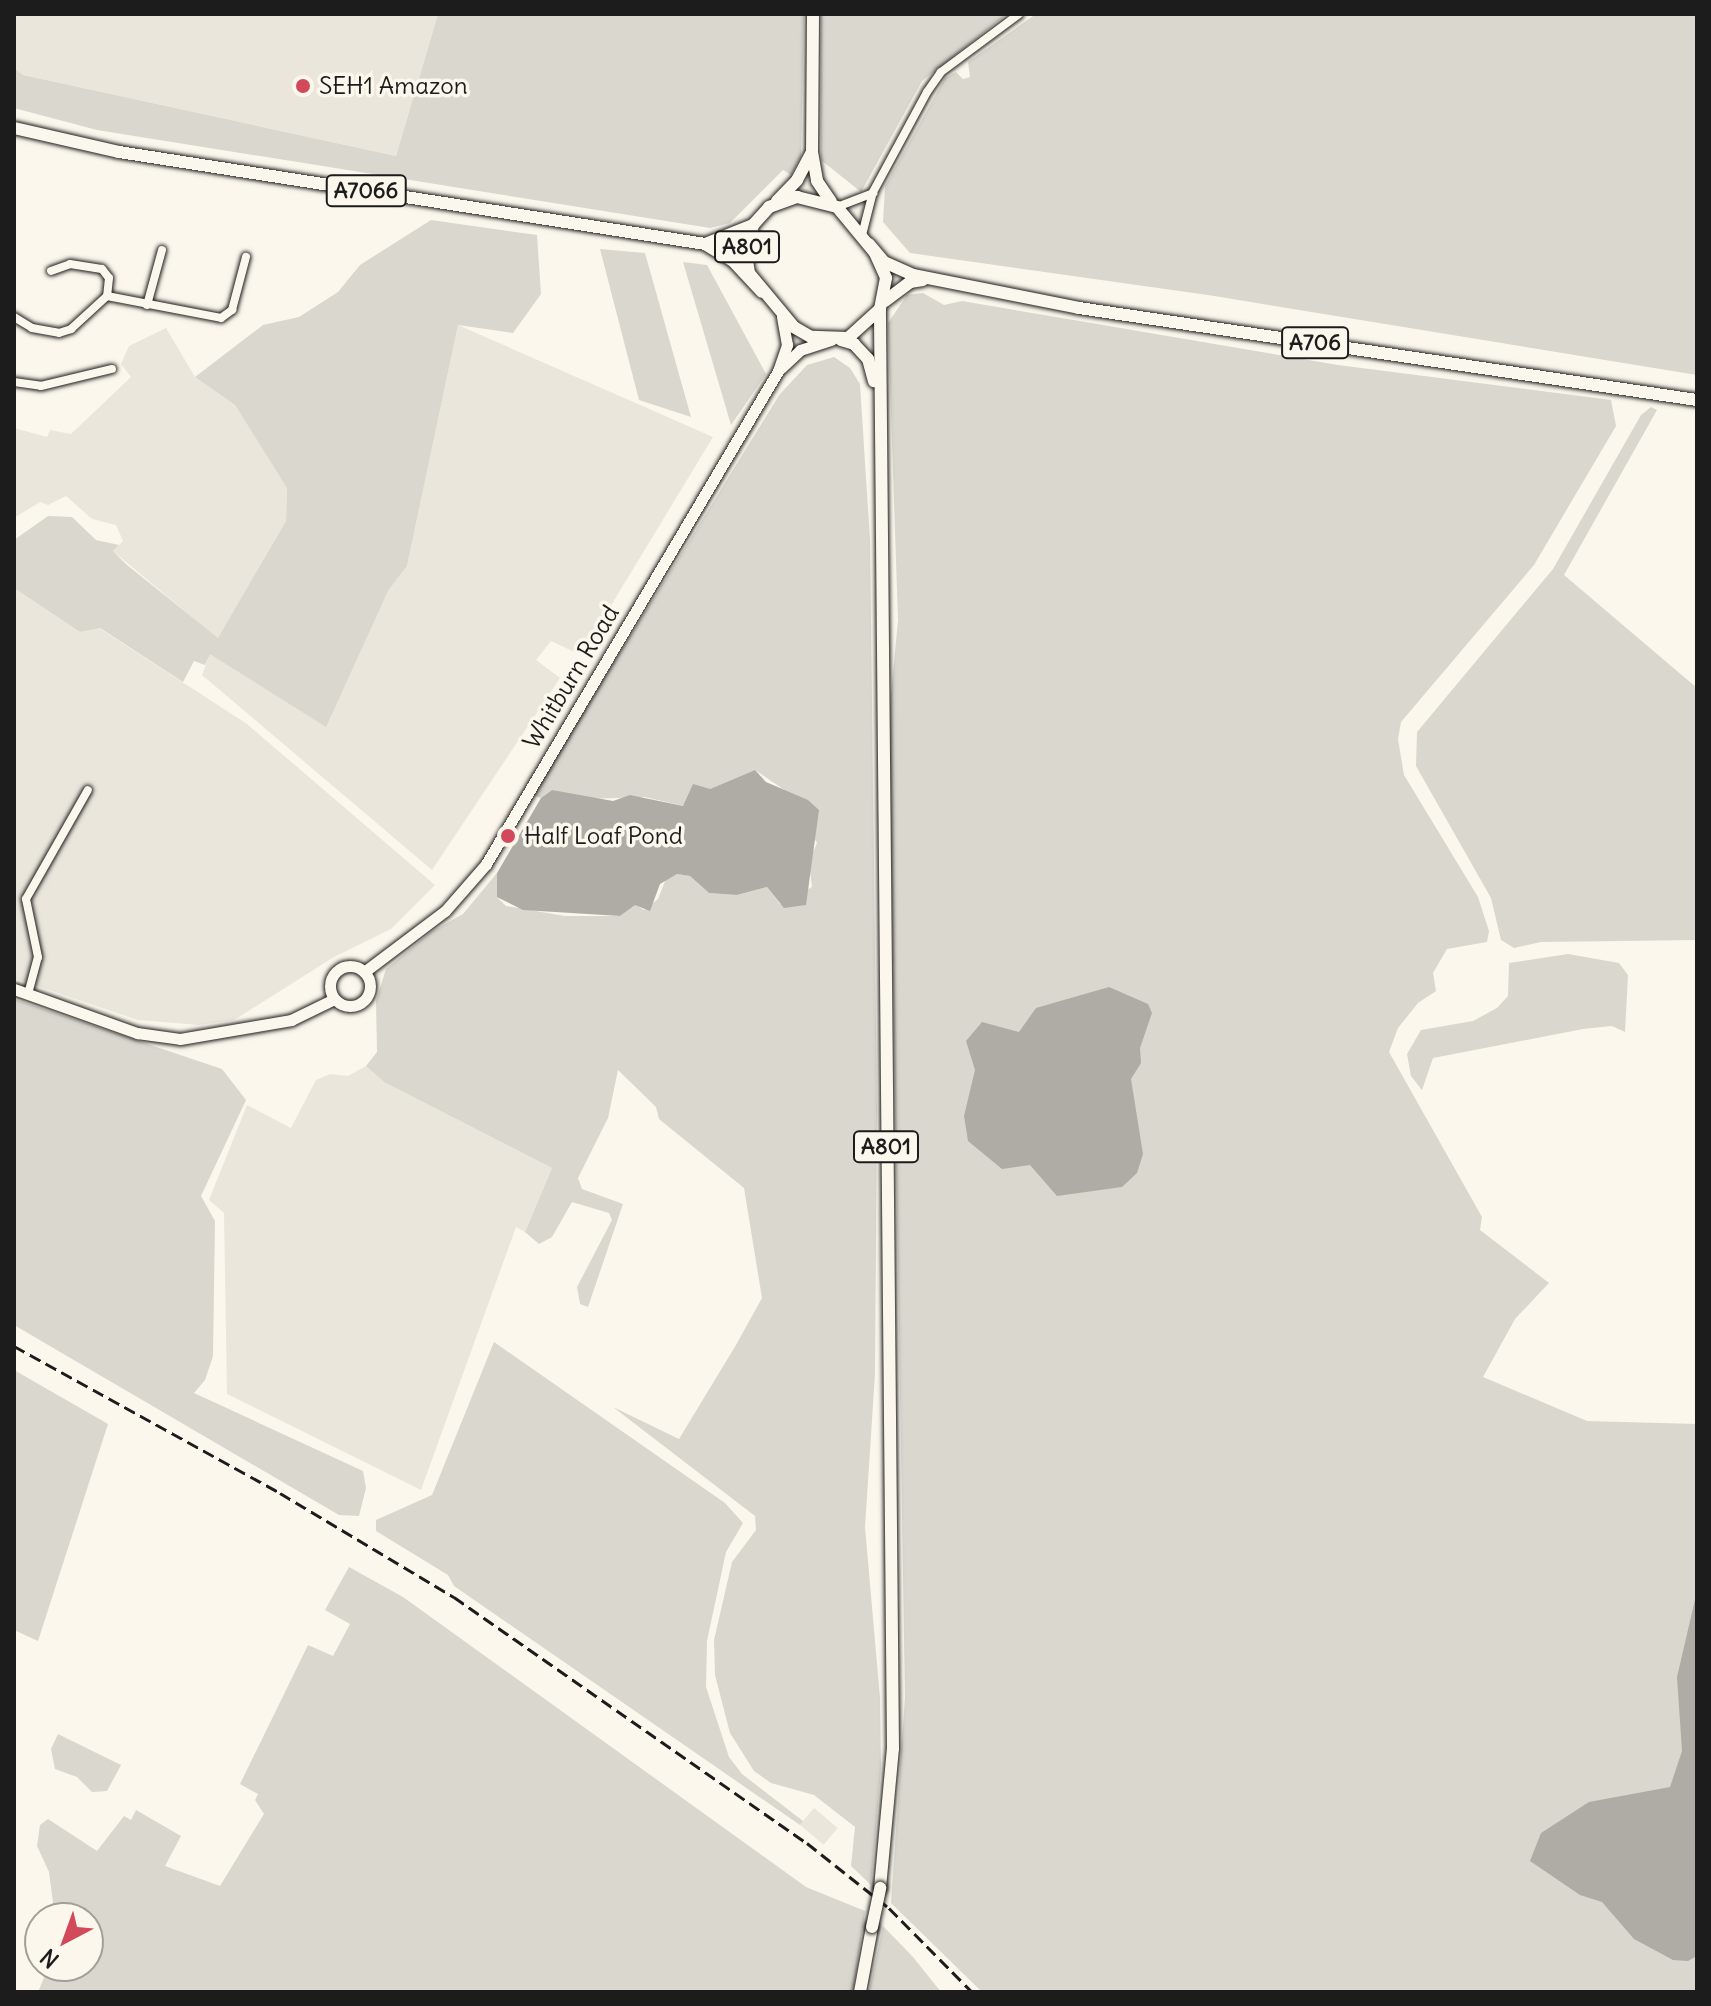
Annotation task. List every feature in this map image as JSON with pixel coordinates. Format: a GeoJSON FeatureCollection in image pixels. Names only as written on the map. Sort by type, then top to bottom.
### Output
{"type":"FeatureCollection","features":[{"type":"Feature","properties":{"kind":"main road","name":"A801"},"geometry":{"type":"LineString","coordinates":[[813,14],[812,152],[817,181],[865,240],[886,278],[878,404],[893,1749],[880,1888],[860,1992]]}},
{"type":"Feature","properties":{"kind":"main road","name":"A7066"},"geometry":{"type":"LineString","coordinates":[[14,128],[119,152],[705,244],[733,261],[762,292]]}},
{"type":"Feature","properties":{"kind":"main road","name":"A801"},"geometry":{"type":"LineString","coordinates":[[812,152],[793,186],[753,225],[746,255],[749,273],[782,316],[811,337],[854,344],[868,359],[878,404]]}},
{"type":"Feature","properties":{"kind":"main road","name":"A801"},"geometry":{"type":"LineString","coordinates":[[769,207],[797,197],[834,204]]}},
{"type":"Feature","properties":{"kind":"main road"},"geometry":{"type":"LineString","coordinates":[[705,244],[753,225]]}},
{"type":"Feature","properties":{"kind":"main road","name":"A706"},"geometry":{"type":"LineString","coordinates":[[865,240],[884,262],[934,279],[1079,308],[1697,400]]}},
{"type":"Feature","properties":{"kind":"main road"},"geometry":{"type":"LineString","coordinates":[[836,340],[860,332],[882,305],[910,282],[934,279]]}},
{"type":"Feature","properties":{"kind":"main road","name":"Whitburn Road"},"geometry":{"type":"LineString","coordinates":[[364,972],[445,911],[486,864],[778,371],[787,345],[782,316]]}},
{"type":"Feature","properties":{"kind":"main road","name":"Whitburn Road"},"geometry":{"type":"LineString","coordinates":[[778,371],[800,350],[836,340]]}},
{"type":"Feature","properties":{"kind":"main road"},"geometry":{"type":"LineString","coordinates":[[350,966],[364,972],[370,985],[362,1004],[349,1006],[334,999],[331,984],[339,970],[350,966]]}},
{"type":"Feature","properties":{"kind":"main road"},"geometry":{"type":"LineString","coordinates":[[14,989],[137,1033],[180,1039],[291,1020],[334,999]]}},
{"type":"Feature","properties":{"kind":"street"},"geometry":{"type":"LineString","coordinates":[[865,240],[873,192],[941,72],[1019,14]]}},
{"type":"Feature","properties":{"kind":"street"},"geometry":{"type":"LineString","coordinates":[[834,204],[873,192]]}},
{"type":"Feature","properties":{"kind":"street"},"geometry":{"type":"LineString","coordinates":[[147,305],[162,250]]}},
{"type":"Feature","properties":{"kind":"street"},"geometry":{"type":"LineString","coordinates":[[107,296],[221,318],[232,310],[246,257]]}},
{"type":"Feature","properties":{"kind":"street"},"geometry":{"type":"LineString","coordinates":[[14,317],[32,328],[59,333],[71,329],[107,296],[109,278],[102,269],[70,264],[51,271]]}},
{"type":"Feature","properties":{"kind":"street"},"geometry":{"type":"LineString","coordinates":[[14,382],[41,386],[112,369]]}},
{"type":"Feature","properties":{"kind":"street"},"geometry":{"type":"LineString","coordinates":[[28,994],[38,957],[26,899],[88,790]]}},
{"type":"Feature","properties":{"kind":"shaded area","name":"SEH1 Amazon"},"geometry":{"type":"Polygon","coordinates":[[[14,14],[438,14],[396,156],[23,75],[14,68],[14,14]]]}},
{"type":"Feature","properties":{"kind":"shaded area"},"geometry":{"type":"Polygon","coordinates":[[[438,14],[804,14],[801,156],[791,175],[783,170],[730,223],[710,228],[97,130],[14,108],[14,68],[23,75],[396,156],[438,14]]]}},
{"type":"Feature","properties":{"kind":"shaded area"},"geometry":{"type":"Polygon","coordinates":[[[821,14],[1007,14],[922,81],[861,192],[821,160],[821,14]]]}},
{"type":"Feature","properties":{"kind":"shaded area"},"geometry":{"type":"Polygon","coordinates":[[[1036,14],[1697,14],[1697,375],[1208,295],[910,253],[883,222],[885,186],[945,78],[956,72],[963,79],[970,77],[968,62],[1036,14]]]}},
{"type":"Feature","properties":{"kind":"shaded area"},"geometry":{"type":"Polygon","coordinates":[[[431,220],[537,235],[541,294],[513,333],[458,325],[407,566],[388,591],[326,727],[210,654],[205,665],[194,661],[183,682],[100,628],[80,632],[14,588],[14,540],[48,516],[72,517],[96,540],[119,545],[113,551],[127,565],[218,638],[286,521],[287,488],[235,405],[195,377],[263,325],[299,317],[338,292],[360,265],[431,220]]]}},
{"type":"Feature","properties":{"kind":"shaded area"},"geometry":{"type":"Polygon","coordinates":[[[600,249],[645,253],[691,417],[639,400],[600,249]]]}},
{"type":"Feature","properties":{"kind":"shaded area"},"geometry":{"type":"Polygon","coordinates":[[[683,262],[707,265],[766,374],[731,425],[683,262]]]}},
{"type":"Feature","properties":{"kind":"shaded area"},"geometry":{"type":"Polygon","coordinates":[[[923,293],[944,305],[962,301],[1338,365],[1611,400],[1616,426],[1534,565],[1401,722],[1398,739],[1404,775],[1478,897],[1489,931],[1487,942],[1447,949],[1433,973],[1436,991],[1418,1003],[1398,1028],[1389,1052],[1482,1217],[1480,1230],[1549,1283],[1515,1319],[1483,1377],[1587,1421],[1697,1424],[1697,1992],[982,1992],[891,1903],[905,1697],[889,715],[898,620],[888,323],[907,295],[923,293]]]}},
{"type":"Feature","properties":{"kind":"shaded area"},"geometry":{"type":"Polygon","coordinates":[[[458,325],[713,437],[581,655],[551,641],[536,660],[560,678],[432,870],[202,675],[210,653],[325,726],[388,591],[407,566],[458,325]]]}},
{"type":"Feature","properties":{"kind":"shaded area"},"geometry":{"type":"Polygon","coordinates":[[[166,328],[195,377],[235,405],[287,487],[286,521],[218,639],[113,551],[123,541],[116,525],[92,519],[66,496],[48,505],[40,502],[14,518],[14,428],[47,437],[50,430],[71,434],[131,377],[121,364],[129,346],[166,328]]]}},
{"type":"Feature","properties":{"kind":"shaded area"},"geometry":{"type":"Polygon","coordinates":[[[834,357],[850,368],[860,384],[870,540],[877,1111],[875,1374],[865,1527],[880,1698],[881,1768],[871,1885],[851,1866],[855,1827],[814,1795],[771,1783],[754,1771],[730,1733],[715,1675],[714,1640],[732,1562],[756,1530],[755,1516],[613,1407],[679,1439],[736,1345],[762,1298],[744,1188],[659,1119],[656,1107],[618,1070],[608,1118],[578,1178],[582,1189],[623,1204],[588,1307],[580,1304],[577,1287],[612,1220],[609,1213],[572,1202],[552,1237],[539,1244],[525,1232],[552,1168],[384,1082],[366,1066],[377,1052],[376,1001],[386,969],[431,932],[463,914],[497,873],[497,897],[506,906],[565,916],[620,916],[635,904],[644,910],[658,899],[667,876],[677,874],[690,876],[709,893],[737,895],[767,887],[780,904],[812,887],[809,862],[817,843],[786,791],[755,770],[691,797],[683,806],[645,797],[587,799],[552,790],[541,798],[532,795],[780,394],[807,365],[834,357]]]}},
{"type":"Feature","properties":{"kind":"shaded area"},"geometry":{"type":"Polygon","coordinates":[[[1651,407],[1657,410],[1564,575],[1697,688],[1697,940],[1541,942],[1514,948],[1501,940],[1491,898],[1416,766],[1417,732],[1553,569],[1641,415],[1651,407]]]}},
{"type":"Feature","properties":{"kind":"shaded area"},"geometry":{"type":"Polygon","coordinates":[[[14,588],[80,632],[99,628],[247,724],[435,885],[391,929],[334,957],[234,1020],[199,1025],[138,1020],[14,978],[14,588]]]}},
{"type":"Feature","properties":{"kind":"shaded area","name":"Half Loaf Pond"},"geometry":{"type":"Polygon","coordinates":[[[755,770],[766,782],[808,800],[819,810],[806,905],[784,908],[767,887],[737,895],[709,893],[690,876],[677,874],[660,884],[650,911],[635,905],[620,916],[523,910],[497,897],[497,873],[541,798],[552,790],[613,801],[630,795],[683,806],[693,784],[710,789],[755,770]]]}},
{"type":"Feature","properties":{"kind":"shaded area"},"geometry":{"type":"Polygon","coordinates":[[[1568,954],[1619,963],[1628,975],[1625,1032],[1612,1026],[1583,1029],[1433,1058],[1422,1090],[1411,1076],[1407,1054],[1421,1030],[1473,1021],[1497,1008],[1508,996],[1509,963],[1568,954]]]}},
{"type":"Feature","properties":{"kind":"shaded area"},"geometry":{"type":"Polygon","coordinates":[[[1109,987],[1148,1004],[1152,1013],[1140,1048],[1141,1063],[1131,1079],[1143,1154],[1137,1173],[1122,1187],[1057,1196],[1030,1165],[1002,1169],[968,1141],[964,1116],[975,1070],[966,1041],[982,1022],[1019,1032],[1036,1008],[1109,987]]]}},
{"type":"Feature","properties":{"kind":"shaded area"},"geometry":{"type":"Polygon","coordinates":[[[14,999],[222,1069],[246,1100],[201,1196],[215,1221],[213,1356],[205,1380],[194,1393],[363,1471],[366,1488],[359,1516],[339,1515],[14,1325],[14,999]]]}},
{"type":"Feature","properties":{"kind":"shaded area"},"geometry":{"type":"Polygon","coordinates":[[[366,1066],[384,1082],[552,1168],[525,1232],[516,1227],[421,1490],[227,1394],[224,1213],[209,1200],[247,1105],[291,1128],[316,1080],[330,1074],[348,1076],[366,1066]]]}},
{"type":"Feature","properties":{"kind":"shaded area"},"geometry":{"type":"Polygon","coordinates":[[[494,1342],[725,1503],[743,1523],[726,1552],[707,1641],[706,1687],[729,1757],[742,1774],[803,1821],[800,1825],[454,1586],[448,1575],[376,1531],[376,1520],[432,1495],[494,1342]]]}},
{"type":"Feature","properties":{"kind":"shaded area"},"geometry":{"type":"Polygon","coordinates":[[[14,1370],[108,1424],[38,1641],[14,1630],[14,1370]]]}},
{"type":"Feature","properties":{"kind":"shaded area"},"geometry":{"type":"Polygon","coordinates":[[[349,1567],[403,1597],[806,1887],[865,1911],[853,1992],[38,1992],[42,1982],[104,1982],[104,1902],[53,1902],[49,1872],[37,1846],[40,1825],[48,1819],[97,1851],[124,1816],[131,1820],[136,1810],[181,1836],[165,1866],[220,1886],[264,1814],[255,1800],[258,1794],[240,1784],[308,1645],[333,1656],[350,1624],[325,1610],[349,1567]]]}},
{"type":"Feature","properties":{"kind":"shaded area"},"geometry":{"type":"Polygon","coordinates":[[[1697,1591],[1697,1956],[1688,1961],[1673,1960],[1634,1939],[1602,1902],[1580,1895],[1530,1861],[1541,1833],[1589,1802],[1670,1787],[1682,1751],[1677,1677],[1697,1591]]]}},
{"type":"Feature","properties":{"kind":"shaded area"},"geometry":{"type":"Polygon","coordinates":[[[58,1734],[121,1765],[107,1791],[92,1792],[77,1777],[55,1769],[51,1749],[58,1734]]]}},
{"type":"Feature","properties":{"kind":"shaded area"},"geometry":{"type":"Polygon","coordinates":[[[814,1808],[838,1828],[824,1845],[800,1825],[814,1808]]]}},
{"type":"Feature","properties":{"kind":"shaded area"},"geometry":{"type":"Polygon","coordinates":[[[883,1926],[913,1957],[941,1992],[869,1992],[883,1926]]]}},
{"type":"Feature","properties":{"kind":"railway"},"geometry":{"type":"LineString","coordinates":[[14,1346],[280,1493],[454,1597],[807,1843],[889,1908],[972,1992]]}},
{"type":"Feature","properties":{"kind":"place","name":"SEH1 Amazon"},"geometry":{"type":"Point","coordinates":[303,86]}},
{"type":"Feature","properties":{"kind":"place","name":"Half Loaf Pond"},"geometry":{"type":"Point","coordinates":[508,836]}}]}
